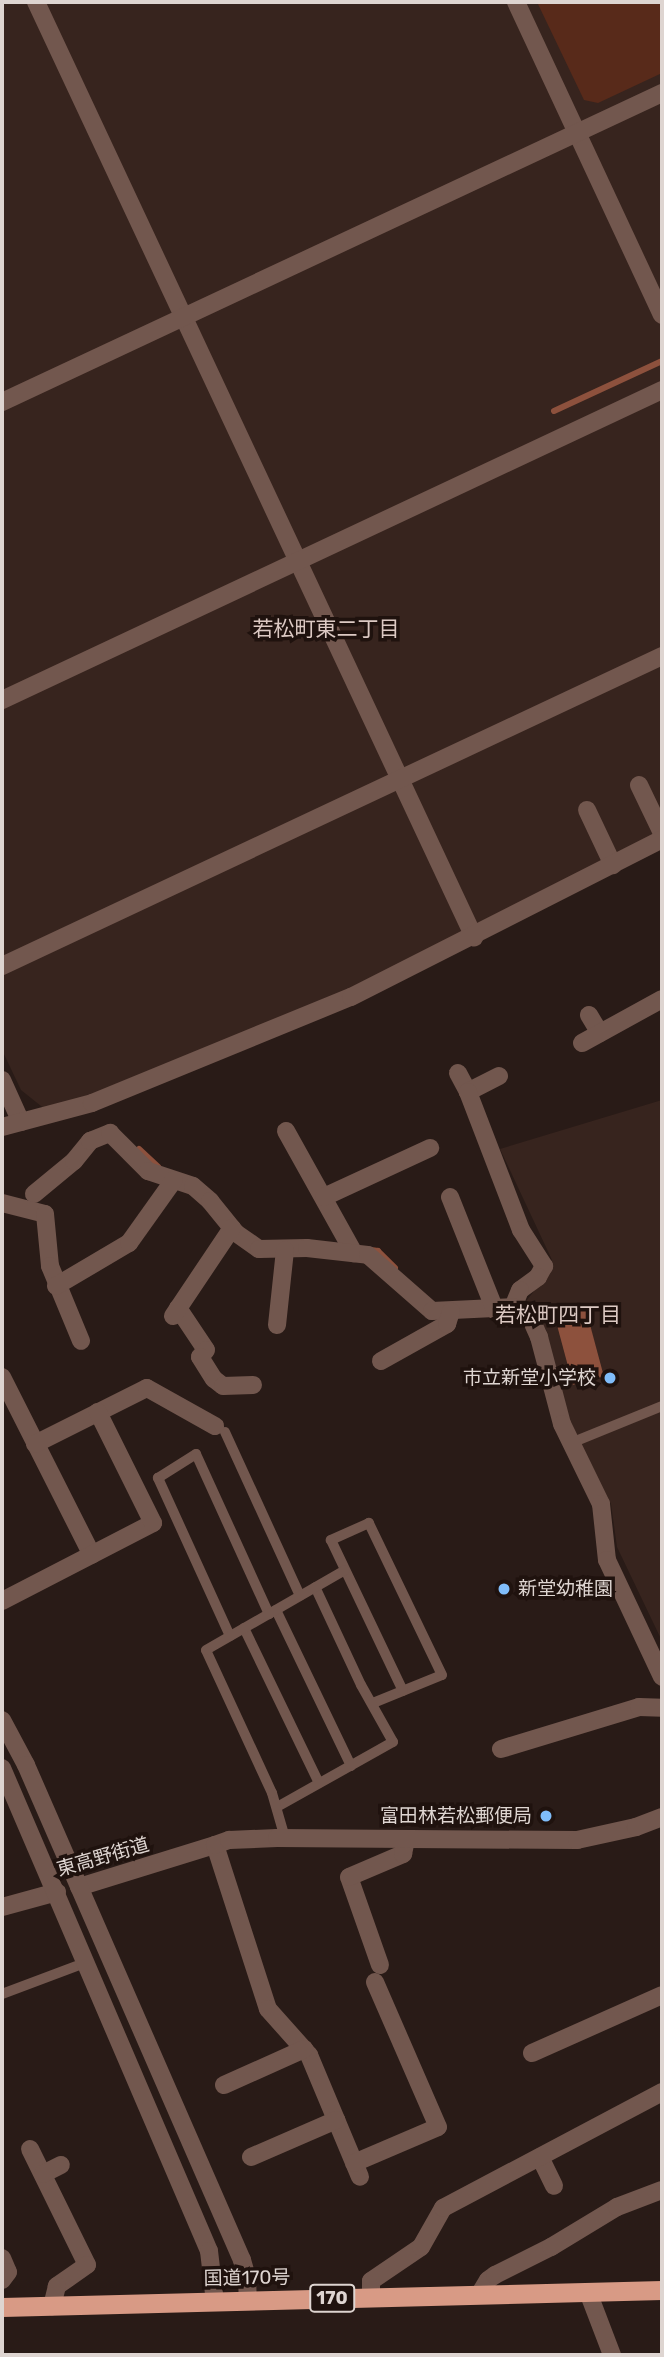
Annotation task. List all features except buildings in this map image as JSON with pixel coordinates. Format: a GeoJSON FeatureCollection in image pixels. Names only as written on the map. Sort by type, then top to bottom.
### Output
{"type":"FeatureCollection","features":[{"type":"Feature","properties":{"kind":"highway","name":"国道170号"},"geometry":{"type":"LineString","coordinates":[[2,2307],[662,2290]]}},
{"type":"Feature","properties":{"kind":"street"},"geometry":{"type":"LineString","coordinates":[[36,2],[474,937]]}},
{"type":"Feature","properties":{"kind":"street"},"geometry":{"type":"LineString","coordinates":[[516,2],[662,315]]}},
{"type":"Feature","properties":{"kind":"street"},"geometry":{"type":"LineString","coordinates":[[2,402],[662,93]]}},
{"type":"Feature","properties":{"kind":"street"},"geometry":{"type":"LineString","coordinates":[[2,700],[662,390]]}},
{"type":"Feature","properties":{"kind":"street"},"geometry":{"type":"LineString","coordinates":[[2,966],[662,656]]}},
{"type":"Feature","properties":{"kind":"street"},"geometry":{"type":"LineString","coordinates":[[2,1127],[92,1103],[351,997],[474,937],[662,839],[639,785]]}},
{"type":"Feature","properties":{"kind":"street"},"geometry":{"type":"LineString","coordinates":[[587,810],[613,865]]}},
{"type":"Feature","properties":{"kind":"street"},"geometry":{"type":"LineString","coordinates":[[582,1043],[662,999]]}},
{"type":"Feature","properties":{"kind":"street"},"geometry":{"type":"LineString","coordinates":[[589,1015],[600,1033]]}},
{"type":"Feature","properties":{"kind":"street"},"geometry":{"type":"LineString","coordinates":[[458,1073],[468,1092],[514,1233],[544,1266],[538,1277],[520,1290],[513,1307]]}},
{"type":"Feature","properties":{"kind":"street"},"geometry":{"type":"LineString","coordinates":[[468,1092],[499,1076]]}},
{"type":"Feature","properties":{"kind":"street"},"geometry":{"type":"LineString","coordinates":[[2,1080],[21,1122]]}},
{"type":"Feature","properties":{"kind":"street"},"geometry":{"type":"LineString","coordinates":[[286,1131],[354,1252]]}},
{"type":"Feature","properties":{"kind":"street"},"geometry":{"type":"LineString","coordinates":[[34,1194],[74,1161],[90,1141],[110,1133],[148,1171],[193,1186],[210,1200],[232,1228],[259,1249],[307,1248],[368,1255],[432,1311],[495,1310],[513,1307],[531,1319],[539,1337],[562,1424],[601,1504],[607,1560],[662,1677]]}},
{"type":"Feature","properties":{"kind":"street"},"geometry":{"type":"LineString","coordinates":[[324,1198],[430,1148]]}},
{"type":"Feature","properties":{"kind":"street"},"geometry":{"type":"LineString","coordinates":[[56,1286],[129,1243],[174,1180]]}},
{"type":"Feature","properties":{"kind":"street"},"geometry":{"type":"LineString","coordinates":[[450,1197],[495,1310]]}},
{"type":"Feature","properties":{"kind":"street"},"geometry":{"type":"LineString","coordinates":[[2,1203],[46,1214],[50,1266],[81,1341]]}},
{"type":"Feature","properties":{"kind":"street"},"geometry":{"type":"LineString","coordinates":[[232,1228],[176,1312],[206,1350],[200,1357],[214,1379],[223,1386],[253,1385]]}},
{"type":"Feature","properties":{"kind":"street"},"geometry":{"type":"LineString","coordinates":[[277,1325],[285,1250]]}},
{"type":"Feature","properties":{"kind":"street"},"geometry":{"type":"LineString","coordinates":[[381,1361],[447,1324],[451,1312]]}},
{"type":"Feature","properties":{"kind":"street"},"geometry":{"type":"LineString","coordinates":[[2,1377],[92,1555]]}},
{"type":"Feature","properties":{"kind":"street"},"geometry":{"type":"LineString","coordinates":[[36,1444],[147,1388],[220,1429]]}},
{"type":"Feature","properties":{"kind":"street"},"geometry":{"type":"LineString","coordinates":[[2,1601],[153,1523],[98,1412]]}},
{"type":"Feature","properties":{"kind":"street"},"geometry":{"type":"LineString","coordinates":[[501,1749],[639,1707],[662,1708]]}},
{"type":"Feature","properties":{"kind":"street"},"geometry":{"type":"LineString","coordinates":[[2,1720],[26,1765],[242,2260],[247,2277],[248,2301]]}},
{"type":"Feature","properties":{"kind":"street"},"geometry":{"type":"LineString","coordinates":[[2,1768],[209,2251],[215,2302]]}},
{"type":"Feature","properties":{"kind":"street","name":"東高野街道"},"geometry":{"type":"LineString","coordinates":[[2,1907],[79,1887],[229,1840],[577,1840],[636,1827],[662,1817]]}},
{"type":"Feature","properties":{"kind":"street"},"geometry":{"type":"LineString","coordinates":[[215,1845],[268,2010],[304,2049],[357,2170],[438,2127],[377,1974],[349,1877],[403,1854],[406,1840]]}},
{"type":"Feature","properties":{"kind":"street"},"geometry":{"type":"LineString","coordinates":[[532,2053],[662,1995]]}},
{"type":"Feature","properties":{"kind":"street"},"geometry":{"type":"LineString","coordinates":[[224,2085],[304,2049]]}},
{"type":"Feature","properties":{"kind":"street"},"geometry":{"type":"LineString","coordinates":[[371,2297],[371,2281],[421,2247],[443,2208],[662,2092]]}},
{"type":"Feature","properties":{"kind":"street"},"geometry":{"type":"LineString","coordinates":[[251,2157],[336,2120]]}},
{"type":"Feature","properties":{"kind":"street"},"geometry":{"type":"LineString","coordinates":[[30,2148],[87,2264],[57,2286],[52,2306]]}},
{"type":"Feature","properties":{"kind":"street"},"geometry":{"type":"LineString","coordinates":[[540,2157],[554,2186]]}},
{"type":"Feature","properties":{"kind":"street"},"geometry":{"type":"LineString","coordinates":[[43,2174],[61,2165]]}},
{"type":"Feature","properties":{"kind":"street"},"geometry":{"type":"LineString","coordinates":[[479,2295],[488,2280],[495,2275],[551,2247],[617,2207],[662,2189]]}},
{"type":"Feature","properties":{"kind":"street"},"geometry":{"type":"LineString","coordinates":[[2,2258],[8,2272],[2,2280]]}},
{"type":"Feature","properties":{"kind":"street"},"geometry":{"type":"LineString","coordinates":[[588,2292],[612,2355]]}},
{"type":"Feature","properties":{"kind":"lane"},"geometry":{"type":"LineString","coordinates":[[571,1443],[662,1406]]}},
{"type":"Feature","properties":{"kind":"lane"},"geometry":{"type":"LineString","coordinates":[[220,1429],[299,1596]]}},
{"type":"Feature","properties":{"kind":"lane"},"geometry":{"type":"LineString","coordinates":[[230,1636],[158,1478],[197,1454],[272,1612],[351,1766]]}},
{"type":"Feature","properties":{"kind":"lane"},"geometry":{"type":"LineString","coordinates":[[373,1703],[403,1691],[442,1675],[369,1523],[331,1540],[403,1691]]}},
{"type":"Feature","properties":{"kind":"lane"},"geometry":{"type":"LineString","coordinates":[[285,1838],[276,1807],[206,1650],[345,1570]]}},
{"type":"Feature","properties":{"kind":"lane"},"geometry":{"type":"LineString","coordinates":[[276,1807],[393,1742],[373,1703],[360,1685],[315,1587]]}},
{"type":"Feature","properties":{"kind":"lane"},"geometry":{"type":"LineString","coordinates":[[244,1628],[319,1783]]}},
{"type":"Feature","properties":{"kind":"lane"},"geometry":{"type":"LineString","coordinates":[[2,1994],[87,1962]]}},
{"type":"Feature","properties":{"kind":"shaded area"},"geometry":{"type":"Polygon","coordinates":[[[2,2],[662,2],[662,839],[344,994],[125,1084],[46,1110],[21,1090],[2,1050],[2,2]]]}},
{"type":"Feature","properties":{"kind":"shaded area"},"geometry":{"type":"Polygon","coordinates":[[[537,2],[662,2],[662,73],[598,103],[584,100],[537,2]]]}},
{"type":"Feature","properties":{"kind":"shaded area","name":"市立新堂小学校"},"geometry":{"type":"Polygon","coordinates":[[[662,1100],[662,1641],[617,1547],[611,1504],[570,1425],[546,1330],[526,1301],[544,1279],[552,1260],[500,1149],[662,1100]]]}},
{"type":"Feature","properties":{"kind":"shaded area"},"geometry":{"type":"Polygon","coordinates":[[[585,1306],[604,1377],[573,1385],[554,1314],[585,1306]]]}},
{"type":"Feature","properties":{"kind":"waterway"},"geometry":{"type":"LineString","coordinates":[[554,411],[662,361]]}},
{"type":"Feature","properties":{"kind":"waterway"},"geometry":{"type":"LineString","coordinates":[[139,1149],[158,1167]]}},
{"type":"Feature","properties":{"kind":"waterway"},"geometry":{"type":"LineString","coordinates":[[371,1250],[378,1251],[395,1268]]}},
{"type":"Feature","properties":{"kind":"place","name":"市立新堂小学校"},"geometry":{"type":"Point","coordinates":[610,1378]}},
{"type":"Feature","properties":{"kind":"place","name":"新堂幼稚園"},"geometry":{"type":"Point","coordinates":[504,1589]}},
{"type":"Feature","properties":{"kind":"place","name":"富田林若松郵便局"},"geometry":{"type":"Point","coordinates":[546,1816]}},
{"type":"Feature","properties":{"kind":"district","name":"若松町東二丁目"},"geometry":{"type":"Point","coordinates":[326,629]}},
{"type":"Feature","properties":{"kind":"district","name":"若松町四丁目"},"geometry":{"type":"Point","coordinates":[558,1315]}}]}
